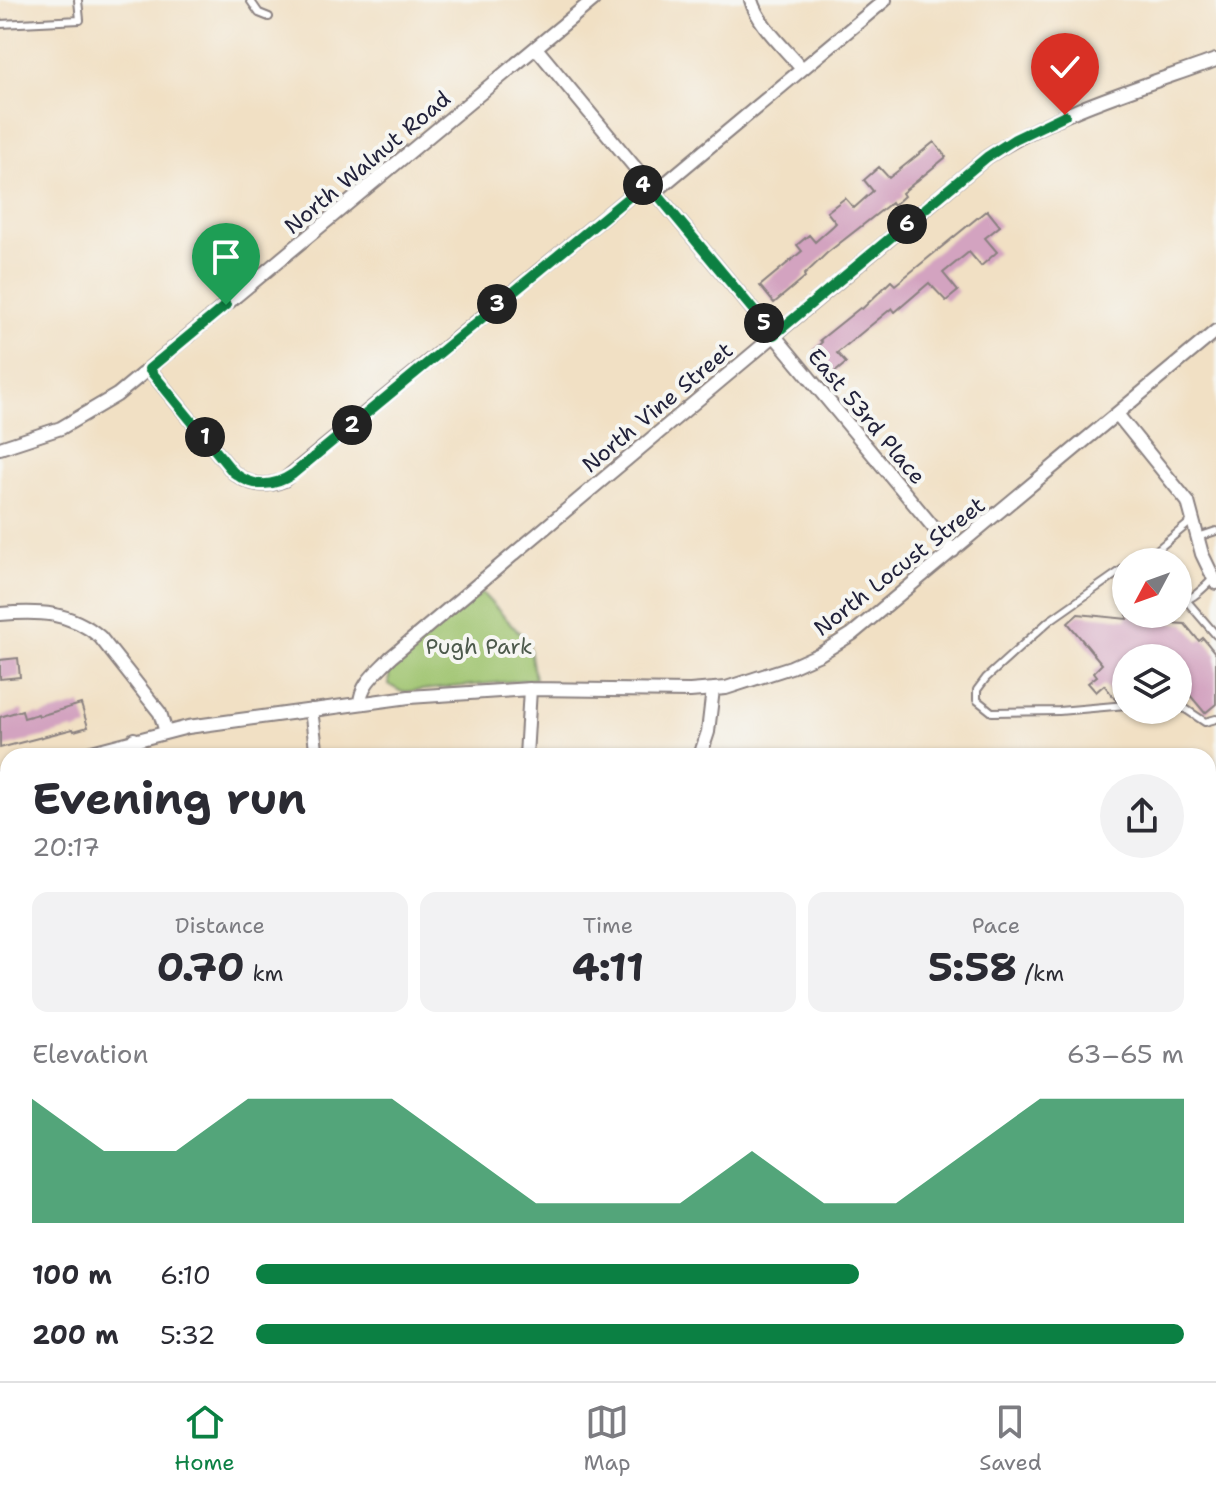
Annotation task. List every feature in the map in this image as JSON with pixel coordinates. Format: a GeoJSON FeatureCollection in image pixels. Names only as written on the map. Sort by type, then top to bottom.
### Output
{"type":"FeatureCollection","features":[{"type":"Feature","properties":{"kind":"street","name":"North Walnut Road"},"geometry":{"type":"LineString","coordinates":[[0,448],[71,423],[117,395],[593,0]]}},
{"type":"Feature","properties":{"kind":"street"},"geometry":{"type":"LineString","coordinates":[[751,0],[802,69]]}},
{"type":"Feature","properties":{"kind":"street"},"geometry":{"type":"LineString","coordinates":[[149,369],[233,472],[243,480],[263,485],[284,480],[885,0]]}},
{"type":"Feature","properties":{"kind":"street","name":"East 53rd Place"},"geometry":{"type":"LineString","coordinates":[[536,48],[953,551]]}},
{"type":"Feature","properties":{"kind":"street","name":"North Vine Street"},"geometry":{"type":"LineString","coordinates":[[360,703],[369,679],[390,658],[987,157],[1015,139],[1065,115],[1216,60]]}},
{"type":"Feature","properties":{"kind":"street","name":"North Locust Street"},"geometry":{"type":"LineString","coordinates":[[134,739],[311,710],[422,696],[530,689],[713,689],[791,667],[841,642],[1216,331]]}},
{"type":"Feature","properties":{"kind":"street"},"geometry":{"type":"LineString","coordinates":[[1117,414],[1182,493],[1213,573]]}},
{"type":"Feature","properties":{"kind":"street"},"geometry":{"type":"LineString","coordinates":[[0,614],[56,614],[89,627],[160,713],[166,732]]}},
{"type":"Feature","properties":{"kind":"street"},"geometry":{"type":"LineString","coordinates":[[526,748],[530,689]]}},
{"type":"Feature","properties":{"kind":"street"},"geometry":{"type":"LineString","coordinates":[[702,748],[711,718],[713,689]]}},
{"type":"Feature","properties":{"kind":"street"},"geometry":{"type":"LineString","coordinates":[[311,710],[316,748]]}},
{"type":"Feature","properties":{"kind":"street"},"geometry":{"type":"LineString","coordinates":[[103,748],[134,739],[135,748]]}},
{"type":"Feature","properties":{"kind":"lane"},"geometry":{"type":"LineString","coordinates":[[0,24],[80,20],[78,0]]}},
{"type":"Feature","properties":{"kind":"lane"},"geometry":{"type":"LineString","coordinates":[[250,0],[259,13],[269,17]]}},
{"type":"Feature","properties":{"kind":"lane"},"geometry":{"type":"LineString","coordinates":[[1163,548],[1194,519]]}},
{"type":"Feature","properties":{"kind":"lane"},"geometry":{"type":"LineString","coordinates":[[1198,537],[1216,531]]}},
{"type":"Feature","properties":{"kind":"lane"},"geometry":{"type":"LineString","coordinates":[[1192,594],[1213,573]]}},
{"type":"Feature","properties":{"kind":"lane"},"geometry":{"type":"LineString","coordinates":[[1112,577],[1049,621],[986,678],[977,690],[977,700],[992,712],[1112,706]]}},
{"type":"Feature","properties":{"kind":"lane"},"geometry":{"type":"LineString","coordinates":[[1192,607],[1216,635]]}},
{"type":"Feature","properties":{"kind":"lane"},"geometry":{"type":"LineString","coordinates":[[1192,713],[1205,722],[1216,719]]}},
{"type":"Feature","properties":{"kind":"green space","name":"Pugh Park"},"geometry":{"type":"Polygon","coordinates":[[[482,593],[529,643],[535,679],[402,692],[389,685],[389,672],[410,650],[482,593]]]}},
{"type":"Feature","properties":{"kind":"building"},"geometry":{"type":"Polygon","coordinates":[[[934,142],[946,157],[902,193],[904,196],[893,206],[891,203],[827,253],[774,303],[760,286],[802,251],[797,245],[809,235],[815,242],[836,223],[827,212],[845,198],[854,208],[873,191],[864,180],[879,167],[889,178],[934,142]]]}},
{"type":"Feature","properties":{"kind":"building"},"geometry":{"type":"Polygon","coordinates":[[[987,210],[1000,226],[985,238],[997,252],[981,266],[969,252],[943,273],[958,291],[946,301],[929,283],[895,312],[892,308],[837,353],[846,363],[834,373],[814,350],[822,342],[820,340],[862,309],[891,281],[895,285],[987,210]]]}},
{"type":"Feature","properties":{"kind":"building"},"geometry":{"type":"Polygon","coordinates":[[[1078,614],[1112,617],[1112,628],[1188,628],[1199,641],[1203,638],[1216,654],[1216,704],[1205,713],[1192,698],[1192,644],[1112,644],[1112,695],[1104,685],[1096,692],[1088,683],[1097,676],[1094,672],[1102,664],[1068,623],[1078,614]]]}},
{"type":"Feature","properties":{"kind":"building"},"geometry":{"type":"Polygon","coordinates":[[[18,658],[20,677],[0,679],[0,660],[18,658]]]}},
{"type":"Feature","properties":{"kind":"building"},"geometry":{"type":"Polygon","coordinates":[[[81,704],[88,727],[0,748],[0,717],[22,710],[24,718],[39,716],[81,704]]]}},
{"type":"Feature","properties":{"kind":"route"},"geometry":{"type":"LineString","coordinates":[[226,305],[149,369],[233,472],[251,484],[273,484],[293,474],[647,182],[774,335],[987,157],[1015,139],[1065,115]]}}]}
